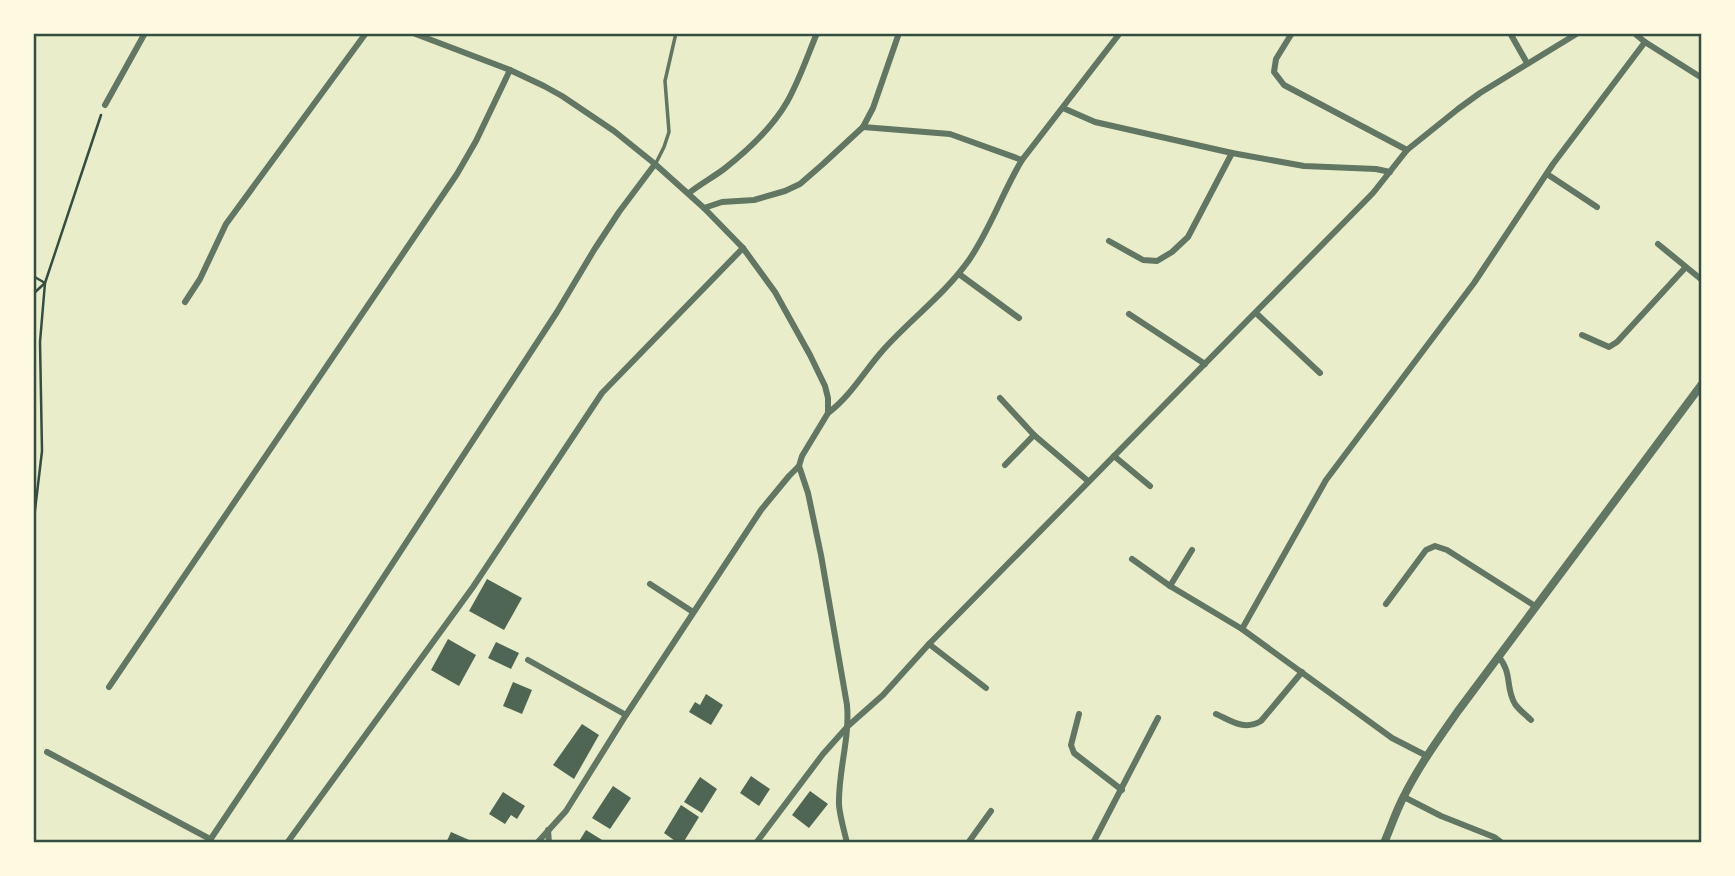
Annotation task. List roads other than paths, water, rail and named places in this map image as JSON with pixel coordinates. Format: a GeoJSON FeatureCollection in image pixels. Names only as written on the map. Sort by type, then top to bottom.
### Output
{"type":"FeatureCollection","features":[{"type":"Feature","properties":{"kind":"street"},"geometry":{"type":"LineString","coordinates":[[105,105],[145,33]]}},
{"type":"Feature","properties":{"kind":"street"},"geometry":{"type":"LineString","coordinates":[[186,302],[226,224],[366,33]]}},
{"type":"Feature","properties":{"kind":"street"},"geometry":{"type":"LineString","coordinates":[[413,33],[510,70],[562,96],[614,131],[689,193],[743,247],[775,292],[825,386],[828,413]]}},
{"type":"Feature","properties":{"kind":"street"},"geometry":{"type":"LineString","coordinates":[[689,193],[724,169],[752,145],[772,122],[796,84],[817,33]]}},
{"type":"Feature","properties":{"kind":"street"},"geometry":{"type":"LineString","coordinates":[[704,208],[722,202],[754,200],[800,184],[863,127],[873,108],[899,33]]}},
{"type":"Feature","properties":{"kind":"street"},"geometry":{"type":"LineString","coordinates":[[537,843],[566,811],[761,510],[799,466],[808,445],[828,413],[845,398],[902,328],[935,300],[959,274],[984,237],[1011,177],[1022,160],[1120,33]]}},
{"type":"Feature","properties":{"kind":"street"},"geometry":{"type":"LineString","coordinates":[[1292,33],[1276,59],[1274,72],[1284,85],[1407,150]]}},
{"type":"Feature","properties":{"kind":"street"},"geometry":{"type":"LineString","coordinates":[[1510,33],[1527,63]]}},
{"type":"Feature","properties":{"kind":"street"},"geometry":{"type":"LineString","coordinates":[[756,843],[823,754],[848,726],[883,695],[1088,481],[1373,193],[1407,150],[1458,109],[1578,33]]}},
{"type":"Feature","properties":{"kind":"street"},"geometry":{"type":"LineString","coordinates":[[1634,33],[1702,78]]}},
{"type":"Feature","properties":{"kind":"street"},"geometry":{"type":"LineString","coordinates":[[1242,629],[1326,480],[1474,283],[1553,164],[1644,42]]}},
{"type":"Feature","properties":{"kind":"street"},"geometry":{"type":"LineString","coordinates":[[109,687],[457,174],[510,70]]}},
{"type":"Feature","properties":{"kind":"street"},"geometry":{"type":"LineString","coordinates":[[1063,108],[1095,122],[1231,153],[1304,166],[1390,172]]}},
{"type":"Feature","properties":{"kind":"street"},"geometry":{"type":"LineString","coordinates":[[863,127],[950,134],[1022,160]]}},
{"type":"Feature","properties":{"kind":"street"},"geometry":{"type":"LineString","coordinates":[[1109,241],[1143,260],[1157,261],[1172,253],[1188,237],[1231,153]]}},
{"type":"Feature","properties":{"kind":"street"},"geometry":{"type":"LineString","coordinates":[[47,752],[209,841],[557,312],[606,231],[655,164]]}},
{"type":"Feature","properties":{"kind":"street"},"geometry":{"type":"LineString","coordinates":[[1547,174],[1597,207]]}},
{"type":"Feature","properties":{"kind":"street"},"geometry":{"type":"LineString","coordinates":[[1658,244],[1702,281]]}},
{"type":"Feature","properties":{"kind":"street"},"geometry":{"type":"LineString","coordinates":[[287,843],[473,587],[602,393],[743,247]]}},
{"type":"Feature","properties":{"kind":"street"},"geometry":{"type":"LineString","coordinates":[[1582,335],[1609,347],[1617,342],[1685,268]]}},
{"type":"Feature","properties":{"kind":"street"},"geometry":{"type":"LineString","coordinates":[[959,274],[1019,318]]}},
{"type":"Feature","properties":{"kind":"street"},"geometry":{"type":"LineString","coordinates":[[1256,313],[1320,373]]}},
{"type":"Feature","properties":{"kind":"street"},"geometry":{"type":"LineString","coordinates":[[1129,314],[1205,364]]}},
{"type":"Feature","properties":{"kind":"street"},"geometry":{"type":"LineString","coordinates":[[1384,843],[1404,797],[1458,710],[1702,384]]}},
{"type":"Feature","properties":{"kind":"street"},"geometry":{"type":"LineString","coordinates":[[1000,398],[1034,435],[1088,481]]}},
{"type":"Feature","properties":{"kind":"street"},"geometry":{"type":"LineString","coordinates":[[1005,465],[1034,435]]}},
{"type":"Feature","properties":{"kind":"street"},"geometry":{"type":"LineString","coordinates":[[1114,456],[1150,486]]}},
{"type":"Feature","properties":{"kind":"street"},"geometry":{"type":"LineString","coordinates":[[799,466],[821,555],[847,705],[848,726],[839,798],[847,843]]}},
{"type":"Feature","properties":{"kind":"street"},"geometry":{"type":"LineString","coordinates":[[1387,604],[1426,550],[1435,546],[1447,550],[1535,606]]}},
{"type":"Feature","properties":{"kind":"street"},"geometry":{"type":"LineString","coordinates":[[1170,586],[1192,550]]}},
{"type":"Feature","properties":{"kind":"street"},"geometry":{"type":"LineString","coordinates":[[1132,559],[1170,586],[1242,629],[1392,738],[1427,756]]}},
{"type":"Feature","properties":{"kind":"street"},"geometry":{"type":"LineString","coordinates":[[650,584],[693,612]]}},
{"type":"Feature","properties":{"kind":"street"},"geometry":{"type":"LineString","coordinates":[[929,644],[986,688]]}},
{"type":"Feature","properties":{"kind":"street"},"geometry":{"type":"LineString","coordinates":[[1498,656],[1509,675],[1510,692],[1515,704],[1531,720]]}},
{"type":"Feature","properties":{"kind":"street"},"geometry":{"type":"LineString","coordinates":[[528,660],[626,715]]}},
{"type":"Feature","properties":{"kind":"street"},"geometry":{"type":"LineString","coordinates":[[1216,715],[1244,726],[1254,726],[1302,672]]}},
{"type":"Feature","properties":{"kind":"street"},"geometry":{"type":"LineString","coordinates":[[1079,714],[1071,745],[1074,752],[1122,790]]}},
{"type":"Feature","properties":{"kind":"street"},"geometry":{"type":"LineString","coordinates":[[1093,843],[1158,718]]}},
{"type":"Feature","properties":{"kind":"street"},"geometry":{"type":"LineString","coordinates":[[1404,797],[1502,843]]}},
{"type":"Feature","properties":{"kind":"street"},"geometry":{"type":"LineString","coordinates":[[968,843],[992,811]]}},
{"type":"Feature","properties":{"kind":"street"},"geometry":{"type":"LineString","coordinates":[[548,830],[549,843]]}},
{"type":"Feature","properties":{"kind":"lane"},"geometry":{"type":"LineString","coordinates":[[655,164],[669,132],[665,81],[676,33]]}}]}
